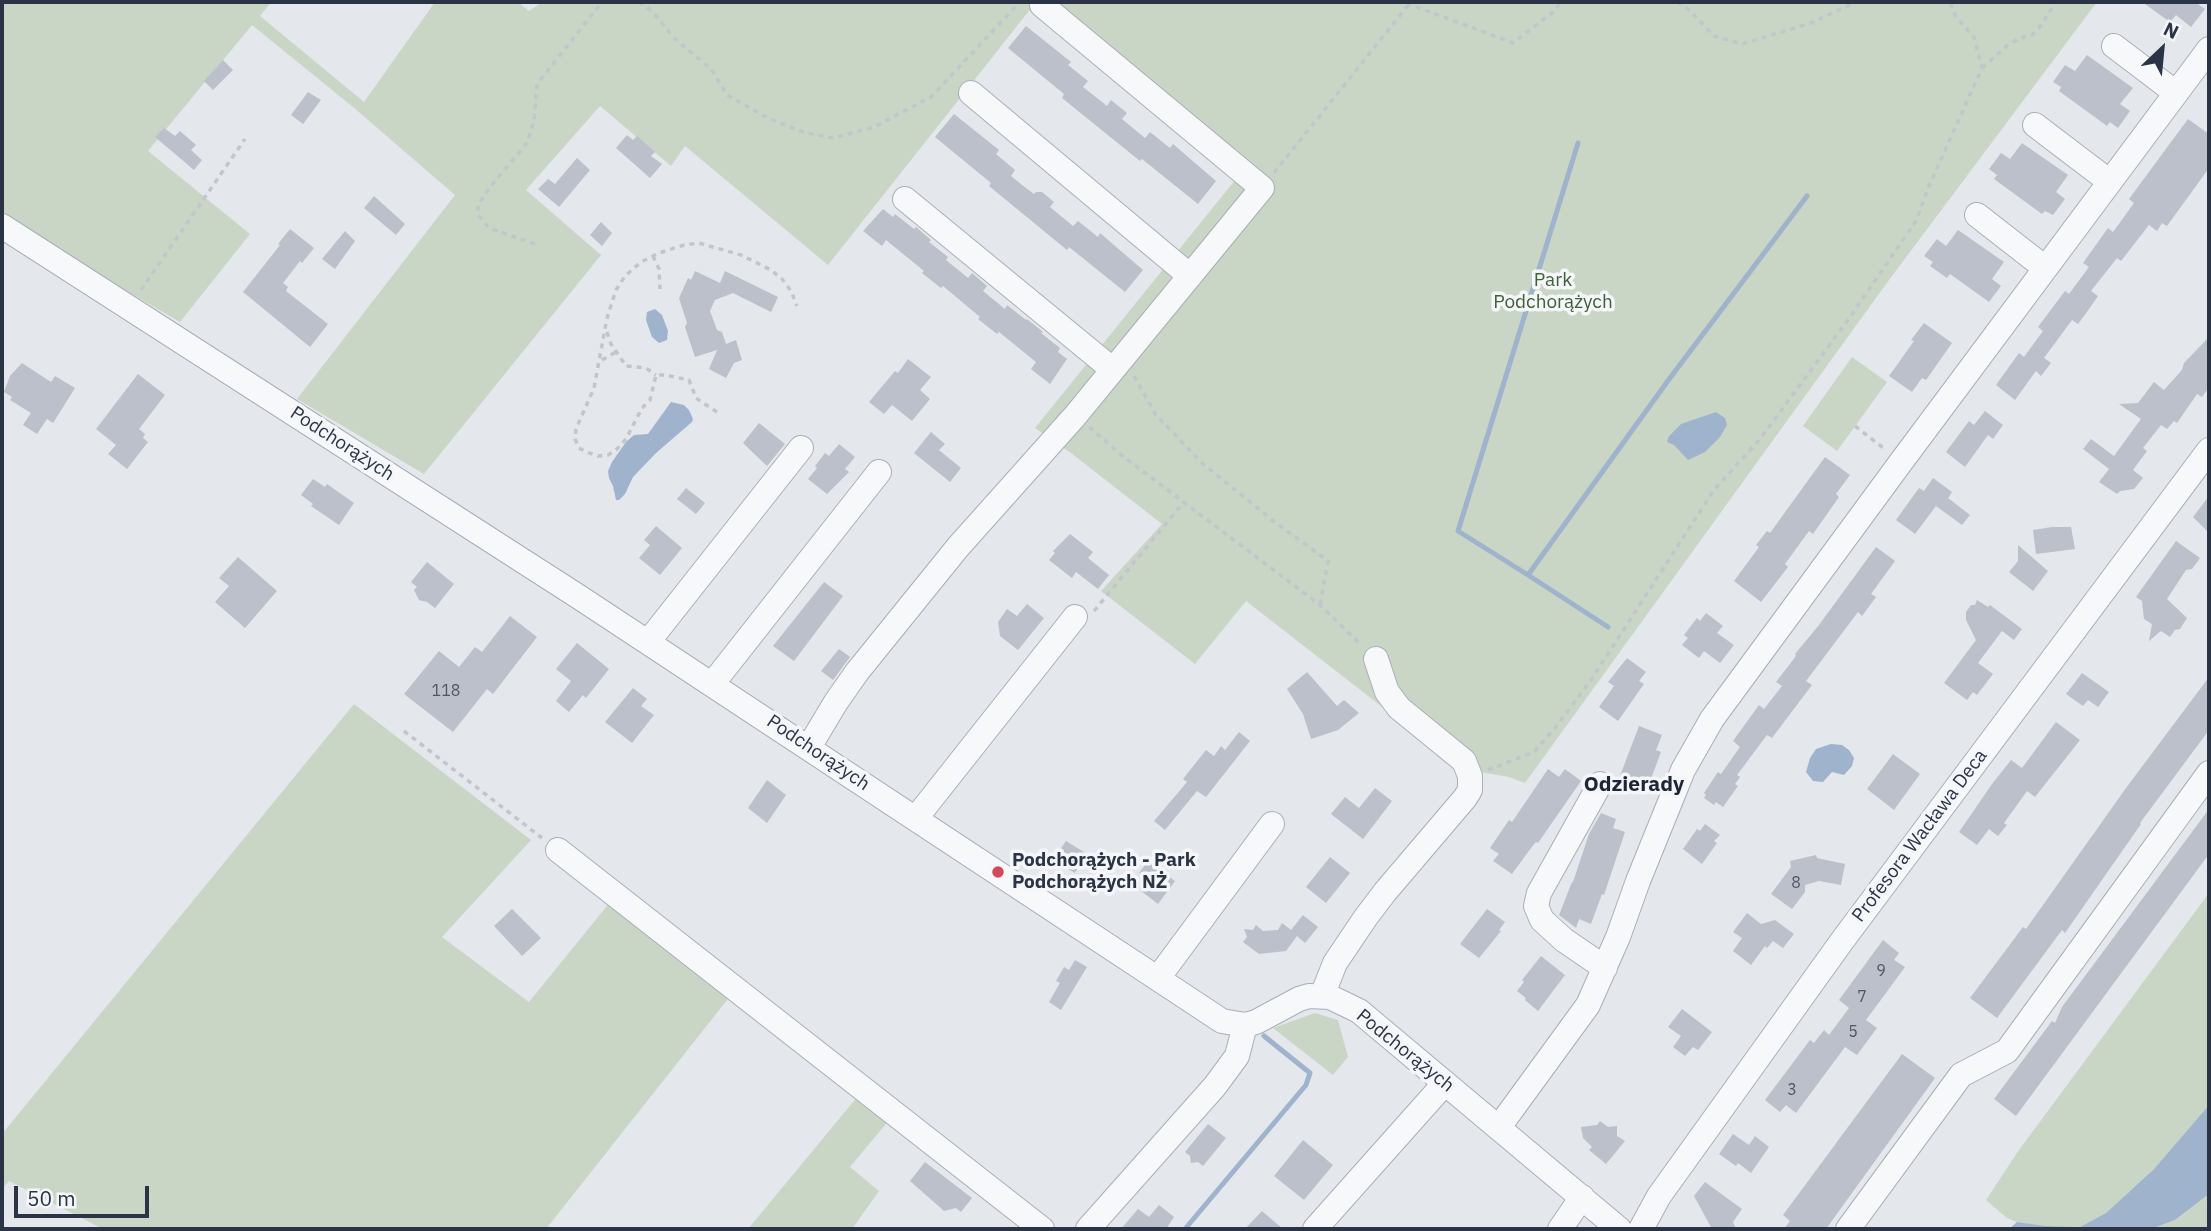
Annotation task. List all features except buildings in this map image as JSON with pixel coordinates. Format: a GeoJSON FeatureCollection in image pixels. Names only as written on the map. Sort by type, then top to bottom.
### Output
{"type":"FeatureCollection","features":[{"type":"Feature","properties":{"kind":"street"},"geometry":{"type":"LineString","coordinates":[[810,747],[836,702],[958,547],[1075,416],[1262,188],[1031,4]]}},
{"type":"Feature","properties":{"kind":"street"},"geometry":{"type":"LineString","coordinates":[[2115,46],[2176,93]]}},
{"type":"Feature","properties":{"kind":"street"},"geometry":{"type":"LineString","coordinates":[[1499,1127],[1588,1005],[1683,770],[1700,737],[1900,462],[2209,49]]}},
{"type":"Feature","properties":{"kind":"street"},"geometry":{"type":"LineString","coordinates":[[971,93],[1190,275]]}},
{"type":"Feature","properties":{"kind":"street"},"geometry":{"type":"LineString","coordinates":[[2035,125],[2110,182]]}},
{"type":"Feature","properties":{"kind":"street"},"geometry":{"type":"LineString","coordinates":[[905,200],[1117,363]]}},
{"type":"Feature","properties":{"kind":"street"},"geometry":{"type":"LineString","coordinates":[[1977,215],[2045,268]]}},
{"type":"Feature","properties":{"kind":"street","name":"Podchorążych"},"geometry":{"type":"LineString","coordinates":[[2,226],[713,683],[1222,1021],[1245,1025]]}},
{"type":"Feature","properties":{"kind":"street"},"geometry":{"type":"LineString","coordinates":[[648,642],[802,448]]}},
{"type":"Feature","properties":{"kind":"street","name":"Profesora Wacława Deca"},"geometry":{"type":"LineString","coordinates":[[1641,1229],[1658,1196],[1842,941],[2209,450]]}},
{"type":"Feature","properties":{"kind":"street"},"geometry":{"type":"LineString","coordinates":[[713,683],[879,472]]}},
{"type":"Feature","properties":{"kind":"street"},"geometry":{"type":"LineString","coordinates":[[916,818],[1074,619]]}},
{"type":"Feature","properties":{"kind":"street"},"geometry":{"type":"LineString","coordinates":[[1088,1229],[1215,1086],[1237,1056],[1245,1025],[1266,1018],[1299,999],[1322,996],[1335,963],[1366,916],[1470,790],[1470,776],[1464,761],[1399,708],[1388,692],[1376,659]]}},
{"type":"Feature","properties":{"kind":"street"},"geometry":{"type":"LineString","coordinates":[[1848,1229],[1961,1075],[2007,1051],[2209,774]]}},
{"type":"Feature","properties":{"kind":"street"},"geometry":{"type":"LineString","coordinates":[[1600,784],[1539,893],[1536,906],[1542,920],[1564,940],[1605,968]]}},
{"type":"Feature","properties":{"kind":"street"},"geometry":{"type":"LineString","coordinates":[[1158,978],[1272,824]]}},
{"type":"Feature","properties":{"kind":"street"},"geometry":{"type":"LineString","coordinates":[[558,849],[1042,1229]]}},
{"type":"Feature","properties":{"kind":"street","name":"Podchorążych"},"geometry":{"type":"LineString","coordinates":[[1322,996],[1340,1001],[1359,1012],[1619,1229]]}},
{"type":"Feature","properties":{"kind":"street"},"geometry":{"type":"LineString","coordinates":[[1315,1229],[1445,1083]]}},
{"type":"Feature","properties":{"kind":"street"},"geometry":{"type":"LineString","coordinates":[[1560,1229],[1582,1197]]}},
{"type":"Feature","properties":{"kind":"path"},"geometry":{"type":"LineString","coordinates":[[535,244],[489,228],[478,215],[478,205],[527,143],[534,121],[537,84],[602,2]]}},
{"type":"Feature","properties":{"kind":"path"},"geometry":{"type":"LineString","coordinates":[[639,2],[653,12],[673,37],[711,69],[727,95],[768,118],[803,132],[832,138],[874,127],[931,97],[959,67],[1031,4]]}},
{"type":"Feature","properties":{"kind":"path"},"geometry":{"type":"LineString","coordinates":[[1262,188],[1409,3],[1513,43],[1553,12],[1560,2]]}},
{"type":"Feature","properties":{"kind":"path"},"geometry":{"type":"LineString","coordinates":[[1677,2],[1688,9],[1714,36],[1742,44],[1811,23],[1856,2]]}},
{"type":"Feature","properties":{"kind":"path"},"geometry":{"type":"LineString","coordinates":[[1950,2],[1956,17],[1974,37],[1982,68]]}},
{"type":"Feature","properties":{"kind":"path"},"geometry":{"type":"LineString","coordinates":[[1470,776],[1534,752],[1591,680],[1714,490],[1760,439],[1848,320],[1916,221],[1982,68],[2009,44],[2031,36],[2056,2]]}},
{"type":"Feature","properties":{"kind":"path"},"geometry":{"type":"LineString","coordinates":[[129,307],[245,139]]}},
{"type":"Feature","properties":{"kind":"path"},"geometry":{"type":"LineString","coordinates":[[656,375],[650,400],[626,439],[608,455],[598,456],[579,448],[575,439],[576,429],[594,388],[616,290],[625,276],[640,262],[684,245],[699,243],[741,255],[771,270],[791,291],[797,306]]}},
{"type":"Feature","properties":{"kind":"path"},"geometry":{"type":"LineString","coordinates":[[653,256],[659,269],[660,289]]}},
{"type":"Feature","properties":{"kind":"path"},"geometry":{"type":"LineString","coordinates":[[606,326],[607,336],[626,366],[646,368],[656,375],[689,380],[696,398],[717,412]]}},
{"type":"Feature","properties":{"kind":"path"},"geometry":{"type":"LineString","coordinates":[[600,361],[616,352]]}},
{"type":"Feature","properties":{"kind":"path"},"geometry":{"type":"LineString","coordinates":[[1117,363],[1156,415],[1202,463],[1328,561],[1320,605]]}},
{"type":"Feature","properties":{"kind":"path"},"geometry":{"type":"LineString","coordinates":[[1075,416],[1124,457],[1320,605],[1376,659]]}},
{"type":"Feature","properties":{"kind":"path"},"geometry":{"type":"LineString","coordinates":[[1855,426],[1900,462]]}},
{"type":"Feature","properties":{"kind":"path"},"geometry":{"type":"LineString","coordinates":[[1074,619],[1081,626],[1184,502]]}},
{"type":"Feature","properties":{"kind":"path"},"geometry":{"type":"LineString","coordinates":[[404,731],[558,849]]}},
{"type":"Feature","properties":{"kind":"green space"},"geometry":{"type":"Polygon","coordinates":[[[3,2],[271,2],[260,16],[364,102],[435,2],[518,2],[529,11],[542,2],[1036,2],[828,265],[685,146],[671,166],[600,106],[526,190],[601,255],[424,474],[297,399],[455,195],[252,25],[148,151],[250,234],[180,322],[60,252],[2,214],[3,2]]]}},
{"type":"Feature","properties":{"kind":"green space","name":"Park Podchorążych"},"geometry":{"type":"Polygon","coordinates":[[[1049,2],[2097,2],[1889,280],[1525,783],[1509,777],[1462,769],[1246,601],[1195,664],[1101,591],[1162,524],[1035,428],[1248,164],[1049,2]]]}},
{"type":"Feature","properties":{"kind":"green space"},"geometry":{"type":"Polygon","coordinates":[[[1852,357],[1887,382],[1837,451],[1803,426],[1852,357]]]}},
{"type":"Feature","properties":{"kind":"green space"},"geometry":{"type":"Polygon","coordinates":[[[354,704],[531,840],[442,937],[529,1002],[611,901],[731,995],[546,1229],[103,1229],[9,1181],[2,1189],[2,1134],[354,704]]]}},
{"type":"Feature","properties":{"kind":"green space"},"geometry":{"type":"Polygon","coordinates":[[[2209,893],[2209,1105],[2154,1169],[2106,1213],[2080,1227],[2046,1226],[2007,1218],[1986,1200],[2019,1150],[2209,893]]]}},
{"type":"Feature","properties":{"kind":"green space"},"geometry":{"type":"Polygon","coordinates":[[[1315,1013],[1338,1020],[1348,1057],[1333,1075],[1273,1028],[1315,1013]]]}},
{"type":"Feature","properties":{"kind":"green space"},"geometry":{"type":"Polygon","coordinates":[[[858,1096],[890,1119],[850,1167],[879,1191],[852,1229],[748,1229],[858,1096]]]}},
{"type":"Feature","properties":{"kind":"green space"},"geometry":{"type":"Polygon","coordinates":[[[2209,1194],[2209,1229],[2151,1229],[2175,1220],[2209,1194]]]}},
{"type":"Feature","properties":{"kind":"water"},"geometry":{"type":"Polygon","coordinates":[[[655,309],[662,315],[668,331],[667,340],[659,343],[652,337],[646,320],[647,312],[655,309]]]}},
{"type":"Feature","properties":{"kind":"water"},"geometry":{"type":"Polygon","coordinates":[[[671,402],[684,405],[689,410],[692,422],[656,453],[633,477],[625,494],[616,500],[608,471],[612,462],[634,435],[648,434],[671,402]]]}},
{"type":"Feature","properties":{"kind":"water"},"geometry":{"type":"Polygon","coordinates":[[[1716,412],[1725,418],[1727,425],[1720,437],[1705,452],[1688,460],[1674,445],[1667,442],[1669,436],[1681,424],[1716,412]]]}},
{"type":"Feature","properties":{"kind":"water"},"geometry":{"type":"Polygon","coordinates":[[[1831,744],[1842,745],[1849,750],[1854,758],[1852,766],[1844,775],[1832,772],[1823,782],[1813,781],[1806,772],[1810,758],[1816,749],[1831,744]]]}},
{"type":"Feature","properties":{"kind":"water"},"geometry":{"type":"Polygon","coordinates":[[[2209,1105],[2209,1194],[2175,1220],[2151,1229],[2009,1229],[2017,1222],[2080,1227],[2106,1213],[2154,1169],[2209,1105]]]}},
{"type":"Feature","properties":{"kind":"waterway"},"geometry":{"type":"LineString","coordinates":[[1528,575],[1458,531],[1578,143]]}},
{"type":"Feature","properties":{"kind":"waterway"},"geometry":{"type":"LineString","coordinates":[[1608,627],[1528,575],[1667,382],[1807,196]]}},
{"type":"Feature","properties":{"kind":"waterway"},"geometry":{"type":"LineString","coordinates":[[1185,1229],[1306,1085],[1310,1073],[1264,1036]]}},
{"type":"Feature","properties":{"kind":"place","name":"Podchorążych - Park Podchorążych NŻ"},"geometry":{"type":"Point","coordinates":[998,872]}},
{"type":"Feature","properties":{"kind":"district","name":"Odzierady"},"geometry":{"type":"Point","coordinates":[1634,785]}}]}
